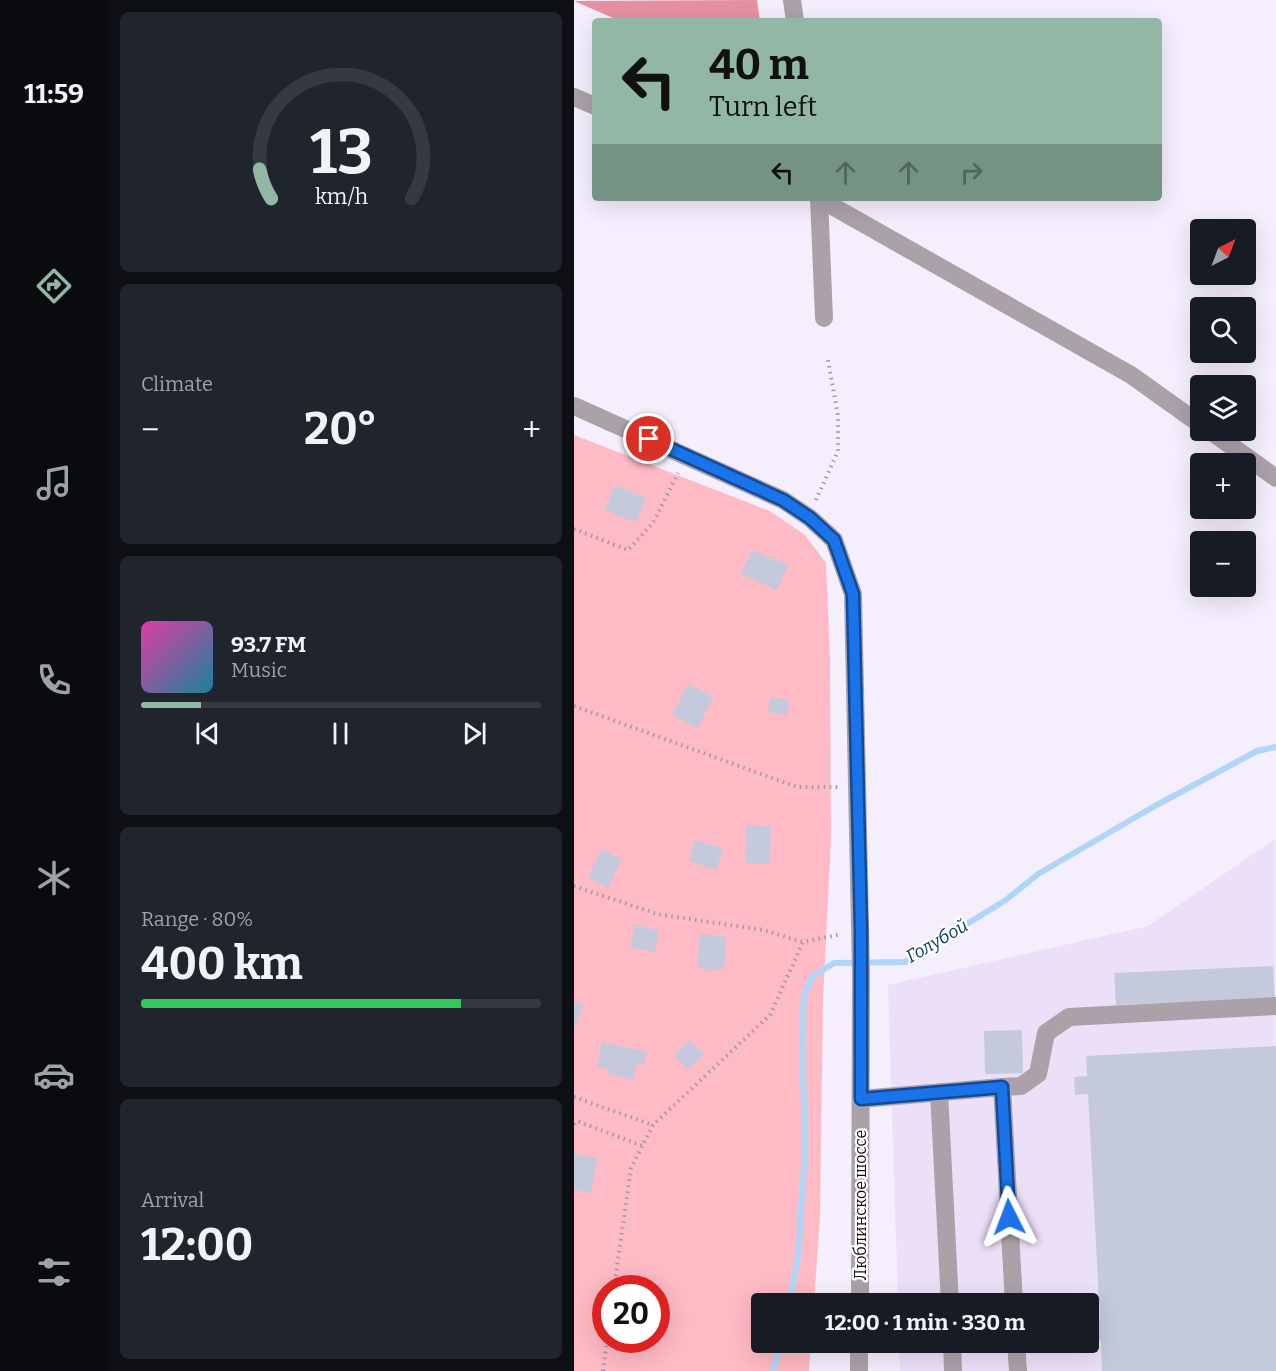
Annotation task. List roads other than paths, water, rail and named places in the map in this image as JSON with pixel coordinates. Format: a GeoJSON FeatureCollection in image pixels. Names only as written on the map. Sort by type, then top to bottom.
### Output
{"type":"FeatureCollection","features":[{"type":"Feature","properties":{"kind":"street"},"geometry":{"type":"LineString","coordinates":[[792,0],[795,18]]}},
{"type":"Feature","properties":{"kind":"street"},"geometry":{"type":"LineString","coordinates":[[574,97],[592,105]]}},
{"type":"Feature","properties":{"kind":"street"},"geometry":{"type":"LineString","coordinates":[[819,201],[824,318]]}},
{"type":"Feature","properties":{"kind":"street"},"geometry":{"type":"LineString","coordinates":[[824,201],[1131,375],[1190,417]]}},
{"type":"Feature","properties":{"kind":"street","name":"Люблинское шоссе"},"geometry":{"type":"LineString","coordinates":[[574,406],[783,500],[810,518],[834,540],[853,594],[861,930],[860,1293]]}},
{"type":"Feature","properties":{"kind":"street"},"geometry":{"type":"LineString","coordinates":[[1224,441],[1276,478]]}},
{"type":"Feature","properties":{"kind":"street"},"geometry":{"type":"LineString","coordinates":[[861,1099],[1021,1086],[1038,1074],[1046,1033],[1069,1017],[1276,1006]]}},
{"type":"Feature","properties":{"kind":"street"},"geometry":{"type":"LineString","coordinates":[[1002,1087],[1013,1293]]}},
{"type":"Feature","properties":{"kind":"street"},"geometry":{"type":"LineString","coordinates":[[939,1092],[949,1293]]}},
{"type":"Feature","properties":{"kind":"street"},"geometry":{"type":"LineString","coordinates":[[859,1353],[859,1371]]}},
{"type":"Feature","properties":{"kind":"street"},"geometry":{"type":"LineString","coordinates":[[952,1353],[953,1371]]}},
{"type":"Feature","properties":{"kind":"street"},"geometry":{"type":"LineString","coordinates":[[1017,1353],[1018,1371]]}},
{"type":"Feature","properties":{"kind":"waterway","name":"Голубой"},"geometry":{"type":"LineString","coordinates":[[791,1293],[798,1257],[805,1150],[802,1033],[804,995],[813,976],[834,963],[905,962],[1006,900],[1038,874],[1153,807],[1257,751],[1276,747]]}},
{"type":"Feature","properties":{"kind":"waterway","name":"Голубой"},"geometry":{"type":"LineString","coordinates":[[773,1371],[778,1353]]}}]}
